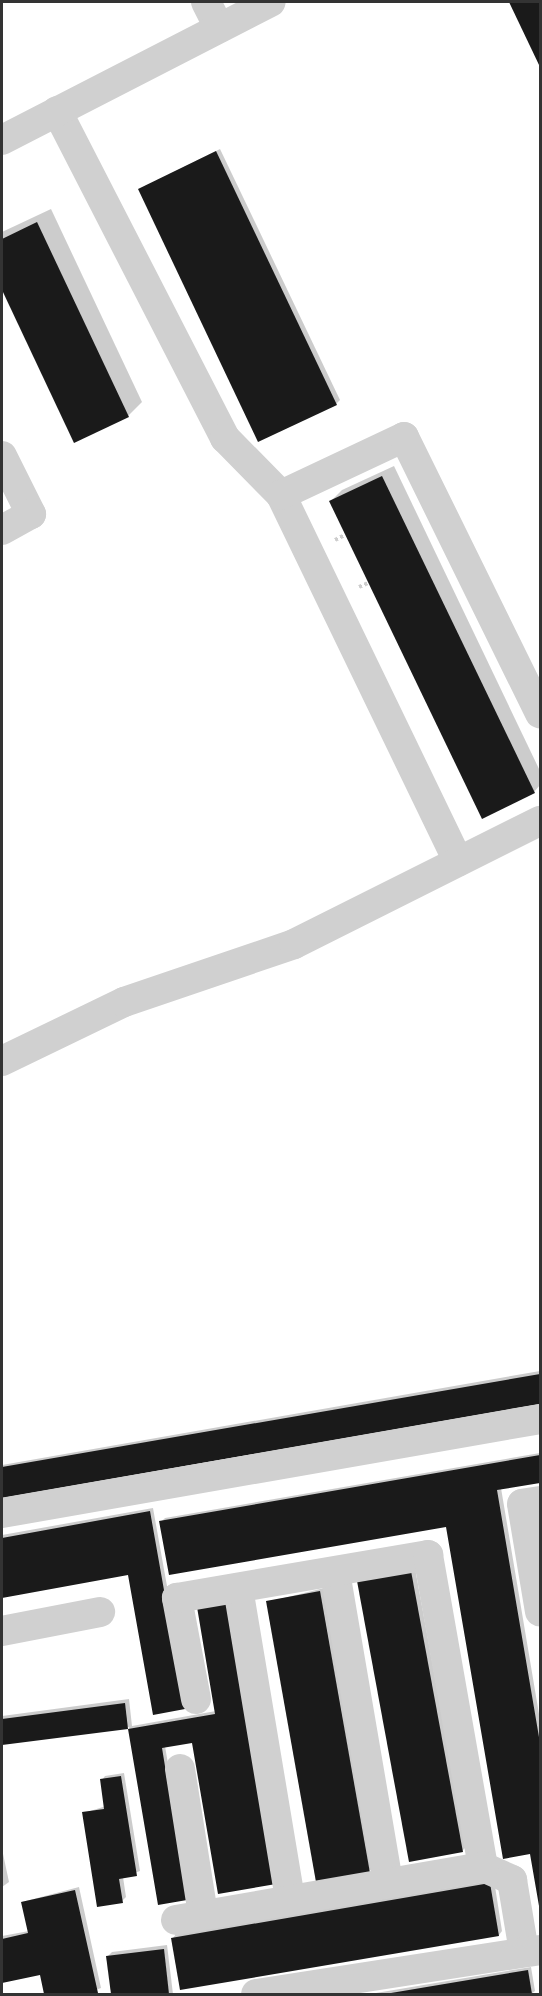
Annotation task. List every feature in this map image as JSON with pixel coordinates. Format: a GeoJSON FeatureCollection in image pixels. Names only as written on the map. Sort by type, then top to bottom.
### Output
{"type":"FeatureCollection","features":[{"type":"Feature","properties":{"kind":"street"},"geometry":{"type":"LineString","coordinates":[[206,2],[219,28]]}},
{"type":"Feature","properties":{"kind":"street"},"geometry":{"type":"LineString","coordinates":[[2,140],[271,2]]}},
{"type":"Feature","properties":{"kind":"street"},"geometry":{"type":"LineString","coordinates":[[57,111],[225,438],[280,495],[458,861]]}},
{"type":"Feature","properties":{"kind":"street"},"geometry":{"type":"LineString","coordinates":[[280,495],[404,437],[540,713]]}},
{"type":"Feature","properties":{"kind":"street"},"geometry":{"type":"LineString","coordinates":[[2,456],[31,514],[2,530]]}},
{"type":"Feature","properties":{"kind":"street"},"geometry":{"type":"LineString","coordinates":[[2,1061],[124,1002],[294,944],[540,821]]}},
{"type":"Feature","properties":{"kind":"street"},"geometry":{"type":"LineString","coordinates":[[2,1513],[540,1419]]}},
{"type":"Feature","properties":{"kind":"street"},"geometry":{"type":"LineString","coordinates":[[540,1501],[522,1504],[540,1611]]}},
{"type":"Feature","properties":{"kind":"street"},"geometry":{"type":"LineString","coordinates":[[196,1699],[177,1598],[428,1555],[483,1867]]}},
{"type":"Feature","properties":{"kind":"street"},"geometry":{"type":"LineString","coordinates":[[335,1572],[388,1883]]}},
{"type":"Feature","properties":{"kind":"street"},"geometry":{"type":"LineString","coordinates":[[238,1588],[290,1899]]}},
{"type":"Feature","properties":{"kind":"street"},"geometry":{"type":"LineString","coordinates":[[2,1631],[100,1612]]}},
{"type":"Feature","properties":{"kind":"street"},"geometry":{"type":"LineString","coordinates":[[180,1770],[189,1917],[483,1867],[512,1880],[532,1951],[256,1995]]}},
{"type":"Feature","properties":{"kind":"building"},"geometry":{"type":"Polygon","coordinates":[[[509,2],[540,2],[540,67],[509,2]]]}},
{"type":"Feature","properties":{"kind":"building"},"geometry":{"type":"Polygon","coordinates":[[[216,151],[337,405],[258,442],[138,189],[216,151]]]}},
{"type":"Feature","properties":{"kind":"building"},"geometry":{"type":"Polygon","coordinates":[[[37,222],[129,417],[74,443],[2,290],[2,239],[37,222]]]}},
{"type":"Feature","properties":{"kind":"building"},"geometry":{"type":"Polygon","coordinates":[[[382,476],[535,793],[482,819],[329,501],[382,476]]]}},
{"type":"Feature","properties":{"kind":"building"},"geometry":{"type":"Polygon","coordinates":[[[540,1374],[540,1404],[2,1498],[2,1467],[540,1374]]]}},
{"type":"Feature","properties":{"kind":"building"},"geometry":{"type":"Polygon","coordinates":[[[540,1455],[540,1483],[497,1490],[540,1743],[539,1906],[530,1854],[503,1859],[446,1527],[169,1575],[159,1521],[540,1455]]]}},
{"type":"Feature","properties":{"kind":"building"},"geometry":{"type":"Polygon","coordinates":[[[150,1511],[185,1709],[153,1715],[128,1575],[2,1598],[2,1538],[150,1511]]]}},
{"type":"Feature","properties":{"kind":"building"},"geometry":{"type":"Polygon","coordinates":[[[411,1571],[463,1852],[409,1862],[357,1581],[411,1571]]]}},
{"type":"Feature","properties":{"kind":"building"},"geometry":{"type":"Polygon","coordinates":[[[320,1591],[370,1873],[316,1882],[266,1601],[320,1591]]]}},
{"type":"Feature","properties":{"kind":"building"},"geometry":{"type":"Polygon","coordinates":[[[228,1602],[276,1884],[218,1894],[192,1743],[162,1748],[187,1900],[158,1905],[128,1729],[215,1714],[197,1607],[228,1602]]]}},
{"type":"Feature","properties":{"kind":"building"},"geometry":{"type":"Polygon","coordinates":[[[125,1703],[128,1729],[2,1745],[2,1719],[125,1703]]]}},
{"type":"Feature","properties":{"kind":"building"},"geometry":{"type":"Polygon","coordinates":[[[121,1776],[137,1876],[119,1879],[123,1903],[97,1907],[82,1812],[104,1809],[100,1779],[121,1776]]]}},
{"type":"Feature","properties":{"kind":"building"},"geometry":{"type":"Polygon","coordinates":[[[490,1883],[499,1936],[180,1990],[171,1938],[490,1883]]]}},
{"type":"Feature","properties":{"kind":"building"},"geometry":{"type":"Polygon","coordinates":[[[75,1890],[98,1993],[44,1994],[40,1975],[2,1983],[2,1939],[28,1933],[21,1902],[75,1890]]]}},
{"type":"Feature","properties":{"kind":"building"},"geometry":{"type":"Polygon","coordinates":[[[164,1949],[169,1994],[111,1994],[106,1956],[164,1949]]]}},
{"type":"Feature","properties":{"kind":"building"},"geometry":{"type":"Polygon","coordinates":[[[528,1970],[532,1994],[391,1994],[391,1993],[528,1970]]]}}]}
